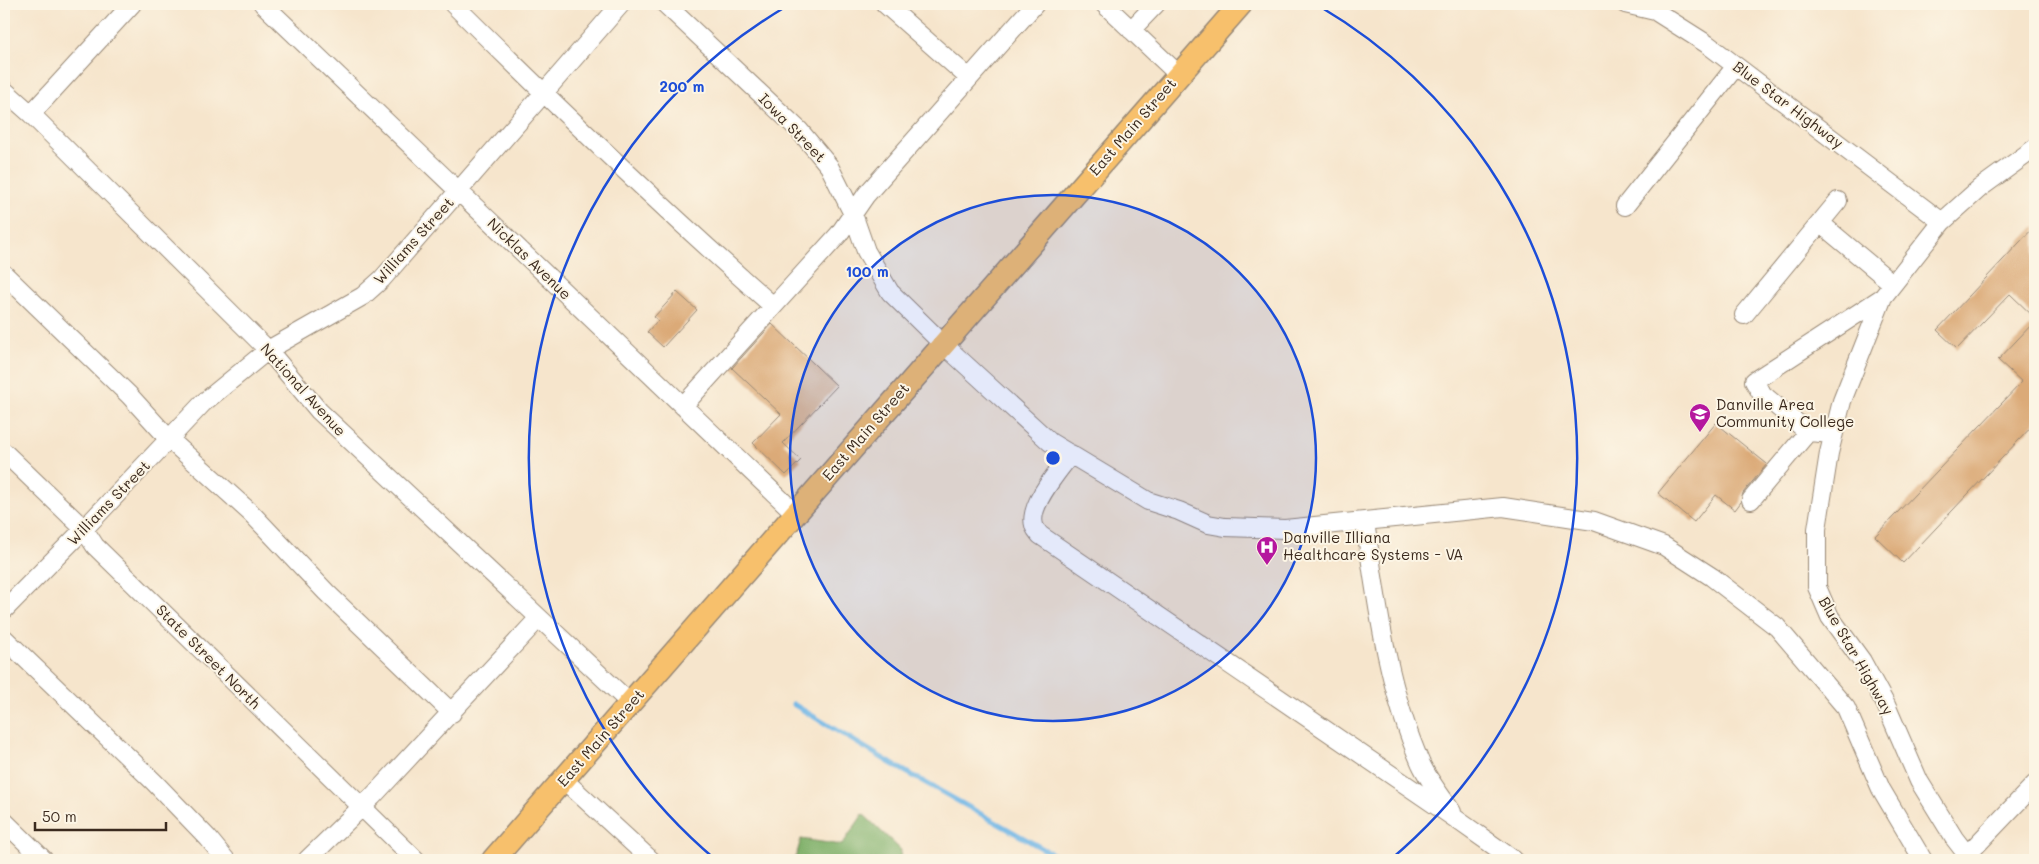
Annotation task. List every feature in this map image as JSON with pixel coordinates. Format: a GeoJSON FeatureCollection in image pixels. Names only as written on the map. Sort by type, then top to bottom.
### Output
{"type":"FeatureCollection","features":[{"type":"Feature","properties":{"kind":"main road","name":"East Main Street"},"geometry":{"type":"LineString","coordinates":[[493,860],[1241,4]]}},
{"type":"Feature","properties":{"kind":"street"},"geometry":{"type":"LineString","coordinates":[[31,114],[132,4]]}},
{"type":"Feature","properties":{"kind":"street","name":"Nicklas Avenue"},"geometry":{"type":"LineString","coordinates":[[264,4],[795,513]]}},
{"type":"Feature","properties":{"kind":"street"},"geometry":{"type":"LineString","coordinates":[[453,4],[543,93],[696,238],[773,306]]}},
{"type":"Feature","properties":{"kind":"street","name":"Williams Street"},"geometry":{"type":"LineString","coordinates":[[4,610],[84,529],[203,403],[268,350],[363,296],[382,279],[621,4]]}},
{"type":"Feature","properties":{"kind":"street","name":"Iowa Street"},"geometry":{"type":"LineString","coordinates":[[665,4],[799,130],[829,166],[852,214],[866,251],[890,292],[943,344],[1050,442],[1148,501],[1179,511],[1208,524],[1225,527],[1285,529],[1503,507],[1594,521],[1664,546],[1712,577],[1777,627],[1846,708],[1881,789],[1923,860]]}},
{"type":"Feature","properties":{"kind":"street"},"geometry":{"type":"LineString","coordinates":[[886,4],[969,78]]}},
{"type":"Feature","properties":{"kind":"street"},"geometry":{"type":"LineString","coordinates":[[683,406],[839,234],[866,195],[1034,4]]}},
{"type":"Feature","properties":{"kind":"street"},"geometry":{"type":"LineString","coordinates":[[1104,4],[1178,75]]}},
{"type":"Feature","properties":{"kind":"street"},"geometry":{"type":"LineString","coordinates":[[1132,30],[1156,4]]}},
{"type":"Feature","properties":{"kind":"street","name":"Blue Star Highway"},"geometry":{"type":"LineString","coordinates":[[1625,4],[1654,10],[1706,44],[1942,222]]}},
{"type":"Feature","properties":{"kind":"street"},"geometry":{"type":"LineString","coordinates":[[1625,206],[1736,66]]}},
{"type":"Feature","properties":{"kind":"street","name":"National Avenue"},"geometry":{"type":"LineString","coordinates":[[4,90],[31,114],[268,350],[319,411],[538,619],[631,704]]}},
{"type":"Feature","properties":{"kind":"street","name":"Blue Star Highway"},"geometry":{"type":"LineString","coordinates":[[1969,858],[1949,832],[1919,781],[1886,705],[1862,661],[1830,618],[1817,587],[1817,529],[1829,453],[1842,401],[1888,290],[1942,222],[1980,188],[2035,148]]}},
{"type":"Feature","properties":{"kind":"street"},"geometry":{"type":"LineString","coordinates":[[1744,315],[1838,201]]}},
{"type":"Feature","properties":{"kind":"street"},"geometry":{"type":"LineString","coordinates":[[1820,223],[1888,290],[1754,381],[1760,393],[1808,432],[1833,434]]}},
{"type":"Feature","properties":{"kind":"street"},"geometry":{"type":"LineString","coordinates":[[4,274],[129,395],[169,439],[252,514],[326,592],[452,713]]}},
{"type":"Feature","properties":{"kind":"street"},"geometry":{"type":"LineString","coordinates":[[1751,500],[1808,432]]}},
{"type":"Feature","properties":{"kind":"street","name":"State Street North"},"geometry":{"type":"LineString","coordinates":[[4,452],[84,529],[95,546],[416,860]]}},
{"type":"Feature","properties":{"kind":"street"},"geometry":{"type":"LineString","coordinates":[[1071,454],[1049,483],[1034,512],[1033,525],[1040,535],[1514,860]]}},
{"type":"Feature","properties":{"kind":"street"},"geometry":{"type":"LineString","coordinates":[[1365,522],[1378,613],[1398,705],[1422,766],[1456,819]]}},
{"type":"Feature","properties":{"kind":"street"},"geometry":{"type":"LineString","coordinates":[[307,860],[361,808],[538,619]]}},
{"type":"Feature","properties":{"kind":"street"},"geometry":{"type":"LineString","coordinates":[[4,638],[154,782],[208,838],[226,860]]}},
{"type":"Feature","properties":{"kind":"street"},"geometry":{"type":"LineString","coordinates":[[564,780],[651,860]]}},
{"type":"Feature","properties":{"kind":"street"},"geometry":{"type":"LineString","coordinates":[[1969,858],[2035,784]]}},
{"type":"Feature","properties":{"kind":"street"},"geometry":{"type":"LineString","coordinates":[[4,821],[44,860]]}},
{"type":"Feature","properties":{"kind":"green space"},"geometry":{"type":"Polygon","coordinates":[[[863,814],[901,850],[900,860],[795,860],[801,839],[842,845],[863,814]]]}},
{"type":"Feature","properties":{"kind":"building"},"geometry":{"type":"Polygon","coordinates":[[[2035,226],[2035,318],[2010,294],[1957,349],[1937,330],[2035,226]]]}},
{"type":"Feature","properties":{"kind":"building"},"geometry":{"type":"Polygon","coordinates":[[[677,292],[697,310],[663,347],[647,332],[658,320],[654,317],[677,292]]]}},
{"type":"Feature","properties":{"kind":"building"},"geometry":{"type":"Polygon","coordinates":[[[2035,321],[2035,423],[1903,563],[1875,536],[2022,382],[1998,360],[2035,321]]]}},
{"type":"Feature","properties":{"kind":"building"},"geometry":{"type":"Polygon","coordinates":[[[772,324],[837,386],[783,443],[801,460],[786,475],[753,443],[781,414],[732,368],[772,324]]]}},
{"type":"Feature","properties":{"kind":"building"},"geometry":{"type":"Polygon","coordinates":[[[1716,423],[1767,464],[1743,493],[1741,502],[1735,510],[1716,495],[1694,522],[1658,493],[1716,423]]]}},
{"type":"Feature","properties":{"kind":"waterway"},"geometry":{"type":"LineString","coordinates":[[793,704],[892,764],[1063,860]]}},
{"type":"Feature","properties":{"kind":"place","name":"Danville Area Community College"},"geometry":{"type":"Point","coordinates":[1700,433]}},
{"type":"Feature","properties":{"kind":"place","name":"Danville Illiana Healthcare Systems - VA"},"geometry":{"type":"Point","coordinates":[1267,566]}}]}
